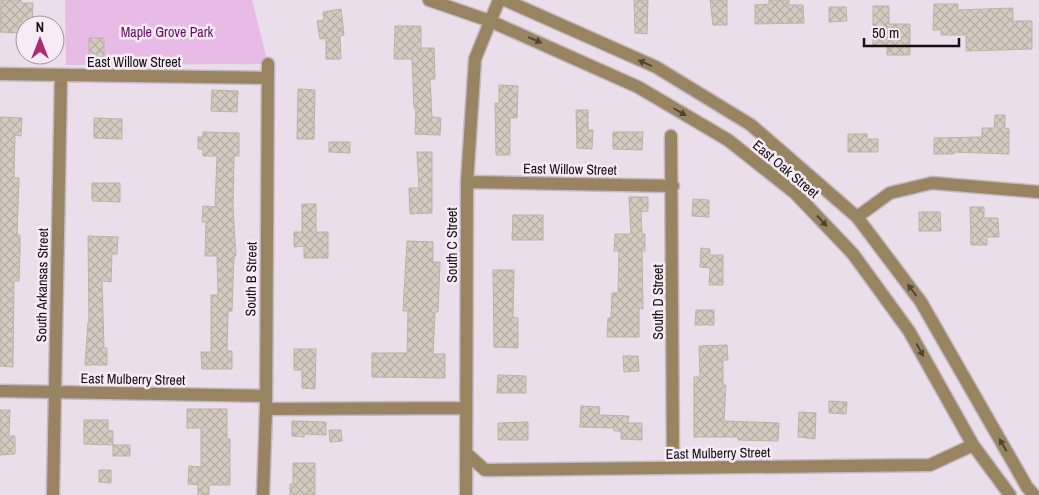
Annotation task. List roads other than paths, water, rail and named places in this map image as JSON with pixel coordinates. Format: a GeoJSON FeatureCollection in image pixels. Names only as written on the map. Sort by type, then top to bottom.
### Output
{"type":"FeatureCollection","features":[{"type":"Feature","properties":{"kind":"street","name":"East Oak Street"},"geometry":{"type":"LineString","coordinates":[[429,0],[490,21],[638,87],[728,140],[795,193],[853,254],[909,332],[973,445],[1010,495]]}},
{"type":"Feature","properties":{"kind":"street","name":"South C Street"},"geometry":{"type":"LineString","coordinates":[[466,495],[467,182],[475,59],[499,0]]}},
{"type":"Feature","properties":{"kind":"street","name":"East Oak Street"},"geometry":{"type":"LineString","coordinates":[[504,0],[656,68],[751,125],[857,218],[921,302],[1027,487],[1034,495]]}},
{"type":"Feature","properties":{"kind":"street","name":"South B Street"},"geometry":{"type":"LineString","coordinates":[[263,495],[266,410],[268,64]]}},
{"type":"Feature","properties":{"kind":"street","name":"East Willow Street"},"geometry":{"type":"LineString","coordinates":[[0,74],[268,78]]}},
{"type":"Feature","properties":{"kind":"street","name":"South Arkansas Street"},"geometry":{"type":"LineString","coordinates":[[53,495],[61,76]]}},
{"type":"Feature","properties":{"kind":"street","name":"South D Street"},"geometry":{"type":"LineString","coordinates":[[671,136],[673,186],[673,468]]}},
{"type":"Feature","properties":{"kind":"street","name":"East Willow Street"},"geometry":{"type":"LineString","coordinates":[[467,182],[673,186]]}},
{"type":"Feature","properties":{"kind":"street"},"geometry":{"type":"LineString","coordinates":[[857,218],[890,193],[932,183],[1039,192]]}},
{"type":"Feature","properties":{"kind":"street","name":"East Mulberry Street"},"geometry":{"type":"LineString","coordinates":[[0,391],[265,396]]}},
{"type":"Feature","properties":{"kind":"street"},"geometry":{"type":"LineString","coordinates":[[266,410],[466,408]]}},
{"type":"Feature","properties":{"kind":"street","name":"East Mulberry Street"},"geometry":{"type":"LineString","coordinates":[[466,453],[485,470],[930,465],[973,445]]}},
{"type":"Feature","properties":{"kind":"park label","name":"Maple Grove Park"},"geometry":{"type":"Point","coordinates":[167,32]}}]}
